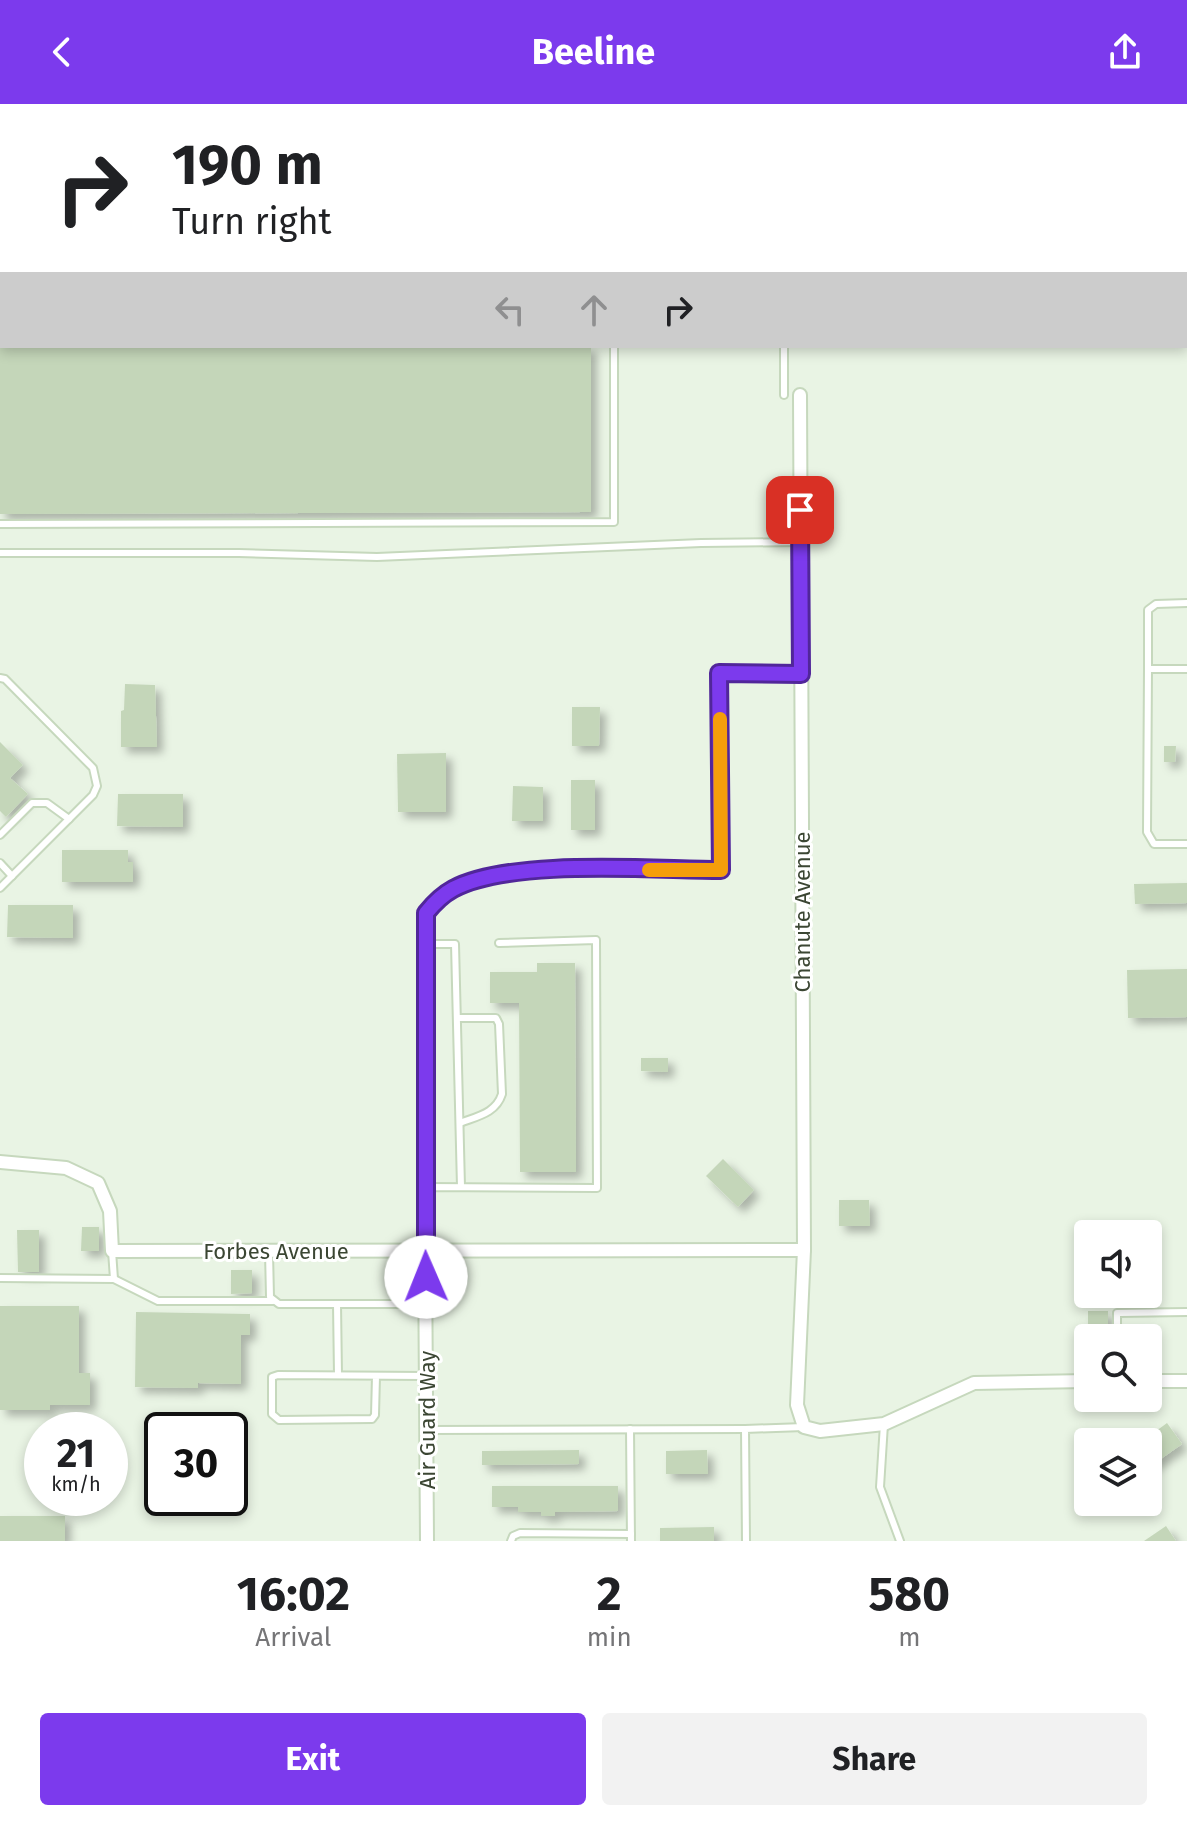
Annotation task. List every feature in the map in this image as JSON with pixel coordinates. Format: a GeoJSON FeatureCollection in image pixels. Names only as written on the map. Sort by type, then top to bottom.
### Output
{"type":"FeatureCollection","features":[{"type":"Feature","properties":{"kind":"street","name":"Chanute Avenue"},"geometry":{"type":"LineString","coordinates":[[800,395],[804,1250],[797,1405],[804,1427]]}},
{"type":"Feature","properties":{"kind":"street"},"geometry":{"type":"LineString","coordinates":[[0,1162],[66,1168],[98,1183],[110,1211],[112,1251]]}},
{"type":"Feature","properties":{"kind":"street","name":"Forbes Avenue"},"geometry":{"type":"LineString","coordinates":[[112,1251],[804,1250]]}},
{"type":"Feature","properties":{"kind":"street","name":"Air Guard Way"},"geometry":{"type":"LineString","coordinates":[[425,1251],[427,1541]]}},
{"type":"Feature","properties":{"kind":"street"},"geometry":{"type":"LineString","coordinates":[[804,1427],[820,1431],[884,1424],[974,1383],[1074,1381]]}},
{"type":"Feature","properties":{"kind":"street"},"geometry":{"type":"LineString","coordinates":[[1162,1381],[1187,1381]]}},
{"type":"Feature","properties":{"kind":"lane"},"geometry":{"type":"LineString","coordinates":[[0,524],[614,522],[614,348]]}},
{"type":"Feature","properties":{"kind":"lane"},"geometry":{"type":"LineString","coordinates":[[784,348],[784,395]]}},
{"type":"Feature","properties":{"kind":"lane"},"geometry":{"type":"LineString","coordinates":[[0,553],[239,553],[377,557],[701,543],[800,542]]}},
{"type":"Feature","properties":{"kind":"lane"},"geometry":{"type":"LineString","coordinates":[[1187,603],[1156,604],[1148,610],[1147,832],[1154,844],[1187,844]]}},
{"type":"Feature","properties":{"kind":"lane"},"geometry":{"type":"LineString","coordinates":[[1148,669],[1187,669]]}},
{"type":"Feature","properties":{"kind":"lane"},"geometry":{"type":"LineString","coordinates":[[425,1251],[426,913],[436,900],[454,888],[483,878],[549,869],[721,870],[719,673],[801,674]]}},
{"type":"Feature","properties":{"kind":"lane"},"geometry":{"type":"LineString","coordinates":[[0,678],[5,679],[93,768],[97,786],[93,795],[0,888]]}},
{"type":"Feature","properties":{"kind":"lane"},"geometry":{"type":"LineString","coordinates":[[0,835],[32,803],[40,801],[69,819]]}},
{"type":"Feature","properties":{"kind":"lane"},"geometry":{"type":"LineString","coordinates":[[0,863],[12,876]]}},
{"type":"Feature","properties":{"kind":"lane"},"geometry":{"type":"LineString","coordinates":[[424,1187],[597,1188],[596,940],[499,943]]}},
{"type":"Feature","properties":{"kind":"lane"},"geometry":{"type":"LineString","coordinates":[[427,944],[455,944],[461,1187]]}},
{"type":"Feature","properties":{"kind":"lane"},"geometry":{"type":"LineString","coordinates":[[458,1018],[496,1018],[499,1024],[502,1094],[498,1105],[487,1113],[460,1123]]}},
{"type":"Feature","properties":{"kind":"lane"},"geometry":{"type":"LineString","coordinates":[[112,1251],[114,1279]]}},
{"type":"Feature","properties":{"kind":"lane"},"geometry":{"type":"LineString","coordinates":[[269,1252],[270,1297],[273,1301]]}},
{"type":"Feature","properties":{"kind":"lane"},"geometry":{"type":"LineString","coordinates":[[0,1278],[114,1279],[158,1301],[427,1304]]}},
{"type":"Feature","properties":{"kind":"lane"},"geometry":{"type":"LineString","coordinates":[[337,1304],[338,1375]]}},
{"type":"Feature","properties":{"kind":"lane"},"geometry":{"type":"LineString","coordinates":[[1117,1324],[1117,1313],[1187,1312]]}},
{"type":"Feature","properties":{"kind":"lane"},"geometry":{"type":"LineString","coordinates":[[376,1376],[375,1415],[372,1419],[274,1418],[272,1414],[272,1377],[278,1375],[426,1376]]}},
{"type":"Feature","properties":{"kind":"lane"},"geometry":{"type":"LineString","coordinates":[[884,1424],[880,1487],[900,1541]]}},
{"type":"Feature","properties":{"kind":"lane"},"geometry":{"type":"LineString","coordinates":[[427,1430],[804,1427]]}},
{"type":"Feature","properties":{"kind":"lane"},"geometry":{"type":"LineString","coordinates":[[511,1541],[513,1536],[520,1533],[631,1537],[630,1429]]}},
{"type":"Feature","properties":{"kind":"lane"},"geometry":{"type":"LineString","coordinates":[[745,1429],[746,1541]]}},
{"type":"Feature","properties":{"kind":"building"},"geometry":{"type":"Polygon","coordinates":[[[0,348],[591,348],[591,512],[0,514],[0,348]]]}},
{"type":"Feature","properties":{"kind":"building"},"geometry":{"type":"Polygon","coordinates":[[[125,684],[155,685],[157,747],[121,747],[125,684]]]}},
{"type":"Feature","properties":{"kind":"building"},"geometry":{"type":"Polygon","coordinates":[[[572,707],[600,707],[599,746],[572,746],[572,707]]]}},
{"type":"Feature","properties":{"kind":"building"},"geometry":{"type":"Polygon","coordinates":[[[0,742],[23,765],[10,778],[28,794],[6,817],[0,811],[0,742]]]}},
{"type":"Feature","properties":{"kind":"building"},"geometry":{"type":"Polygon","coordinates":[[[1164,746],[1176,746],[1175,762],[1164,762],[1164,746]]]}},
{"type":"Feature","properties":{"kind":"building"},"geometry":{"type":"Polygon","coordinates":[[[446,753],[446,812],[398,812],[397,754],[446,753]]]}},
{"type":"Feature","properties":{"kind":"building"},"geometry":{"type":"Polygon","coordinates":[[[571,780],[595,780],[595,830],[571,830],[571,780]]]}},
{"type":"Feature","properties":{"kind":"building"},"geometry":{"type":"Polygon","coordinates":[[[513,786],[543,787],[543,821],[512,821],[513,786]]]}},
{"type":"Feature","properties":{"kind":"building"},"geometry":{"type":"Polygon","coordinates":[[[118,794],[183,794],[183,827],[117,826],[118,794]]]}},
{"type":"Feature","properties":{"kind":"building"},"geometry":{"type":"Polygon","coordinates":[[[62,850],[128,850],[128,862],[133,862],[133,882],[62,882],[62,850]]]}},
{"type":"Feature","properties":{"kind":"building"},"geometry":{"type":"Polygon","coordinates":[[[1187,883],[1187,903],[1135,904],[1134,884],[1187,883]]]}},
{"type":"Feature","properties":{"kind":"building"},"geometry":{"type":"Polygon","coordinates":[[[8,905],[73,905],[73,938],[7,937],[8,905]]]}},
{"type":"Feature","properties":{"kind":"building"},"geometry":{"type":"Polygon","coordinates":[[[537,963],[575,963],[576,1172],[520,1172],[519,1003],[490,1003],[490,972],[537,972],[537,963]]]}},
{"type":"Feature","properties":{"kind":"building"},"geometry":{"type":"Polygon","coordinates":[[[1187,969],[1187,1017],[1128,1018],[1127,970],[1187,969]]]}},
{"type":"Feature","properties":{"kind":"building"},"geometry":{"type":"Polygon","coordinates":[[[641,1058],[668,1058],[668,1072],[641,1071],[641,1058]]]}},
{"type":"Feature","properties":{"kind":"building"},"geometry":{"type":"Polygon","coordinates":[[[723,1159],[754,1190],[738,1207],[706,1176],[723,1159]]]}},
{"type":"Feature","properties":{"kind":"building"},"geometry":{"type":"Polygon","coordinates":[[[839,1200],[869,1200],[870,1226],[839,1226],[839,1200]]]}},
{"type":"Feature","properties":{"kind":"building"},"geometry":{"type":"Polygon","coordinates":[[[82,1227],[99,1227],[99,1251],[81,1251],[82,1227]]]}},
{"type":"Feature","properties":{"kind":"building"},"geometry":{"type":"Polygon","coordinates":[[[17,1230],[39,1230],[39,1272],[18,1272],[17,1230]]]}},
{"type":"Feature","properties":{"kind":"building"},"geometry":{"type":"Polygon","coordinates":[[[231,1270],[252,1270],[252,1293],[231,1294],[231,1270]]]}},
{"type":"Feature","properties":{"kind":"building"},"geometry":{"type":"Polygon","coordinates":[[[0,1306],[79,1306],[79,1373],[90,1373],[90,1405],[50,1405],[50,1410],[0,1410],[0,1306]]]}},
{"type":"Feature","properties":{"kind":"building"},"geometry":{"type":"Polygon","coordinates":[[[1088,1311],[1108,1311],[1108,1324],[1088,1324],[1088,1311]]]}},
{"type":"Feature","properties":{"kind":"building"},"geometry":{"type":"Polygon","coordinates":[[[136,1312],[250,1314],[250,1335],[241,1335],[241,1384],[198,1383],[198,1388],[135,1387],[136,1312]]]}},
{"type":"Feature","properties":{"kind":"building"},"geometry":{"type":"Polygon","coordinates":[[[1167,1423],[1182,1444],[1162,1458],[1162,1428],[1167,1423]]]}},
{"type":"Feature","properties":{"kind":"building"},"geometry":{"type":"Polygon","coordinates":[[[579,1450],[579,1464],[482,1465],[482,1451],[579,1450]]]}},
{"type":"Feature","properties":{"kind":"building"},"geometry":{"type":"Polygon","coordinates":[[[707,1450],[708,1474],[666,1474],[666,1451],[707,1450]]]}},
{"type":"Feature","properties":{"kind":"building"},"geometry":{"type":"Polygon","coordinates":[[[492,1486],[618,1486],[618,1511],[555,1512],[555,1516],[541,1516],[541,1512],[518,1512],[518,1507],[492,1507],[492,1486]]]}},
{"type":"Feature","properties":{"kind":"building"},"geometry":{"type":"Polygon","coordinates":[[[0,1516],[65,1516],[65,1541],[0,1541],[0,1516]]]}},
{"type":"Feature","properties":{"kind":"building"},"geometry":{"type":"Polygon","coordinates":[[[1166,1526],[1176,1541],[1144,1541],[1166,1526]]]}},
{"type":"Feature","properties":{"kind":"building"},"geometry":{"type":"Polygon","coordinates":[[[714,1527],[714,1541],[660,1541],[660,1528],[714,1527]]]}},
{"type":"Feature","properties":{"kind":"slow traffic"},"geometry":{"type":"LineString","coordinates":[[649,870],[721,870],[720,719]]}},
{"type":"Feature","properties":{"kind":"route"},"geometry":{"type":"LineString","coordinates":[[426,1277],[426,913],[436,900],[454,888],[483,878],[549,869],[721,870],[719,673],[801,674],[800,510]]}}]}
